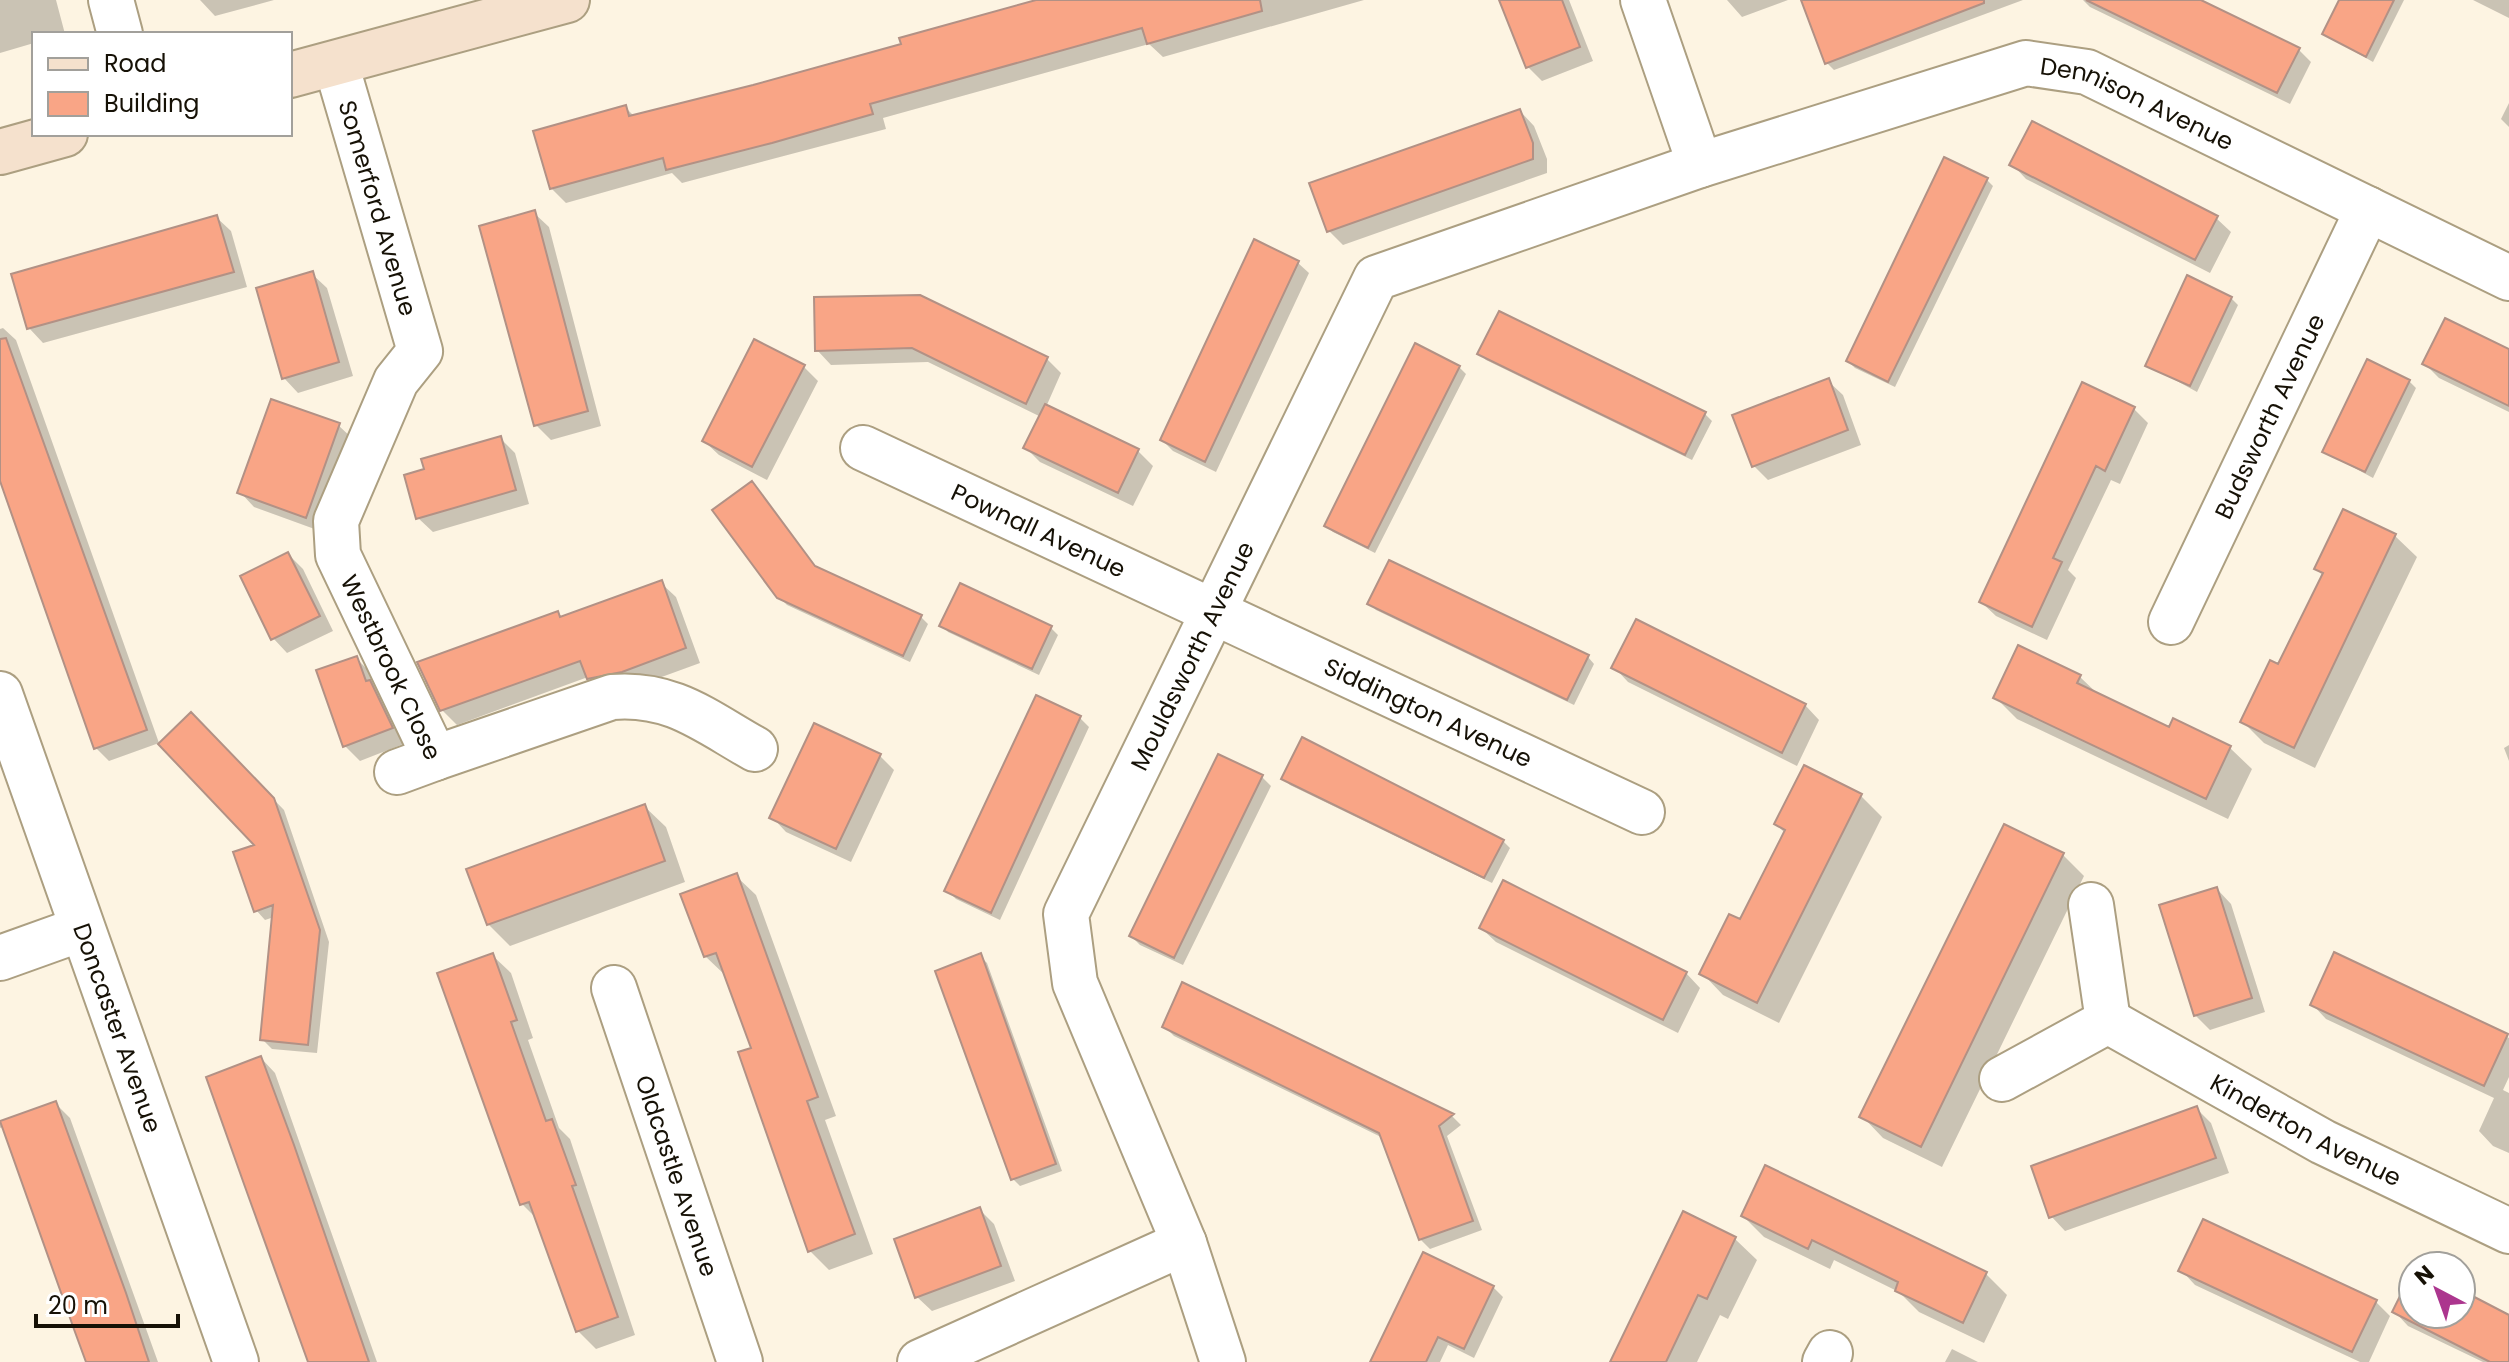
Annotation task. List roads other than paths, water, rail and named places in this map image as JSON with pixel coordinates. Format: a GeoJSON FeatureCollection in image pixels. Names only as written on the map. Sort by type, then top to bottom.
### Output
{"type":"FeatureCollection","features":[{"type":"Feature","properties":{"kind":"street"},"geometry":{"type":"LineString","coordinates":[[111,0],[119,32]]}},
{"type":"Feature","properties":{"kind":"street"},"geometry":{"type":"LineString","coordinates":[[292,75],[567,0]]}},
{"type":"Feature","properties":{"kind":"street"},"geometry":{"type":"LineString","coordinates":[[1643,0],[1700,165]]}},
{"type":"Feature","properties":{"kind":"street","name":"Dennison Avenue"},"geometry":{"type":"LineString","coordinates":[[1700,165],[2026,63],[2087,72],[2509,278]]}},
{"type":"Feature","properties":{"kind":"street","name":"Somerford Avenue"},"geometry":{"type":"LineString","coordinates":[[336,64],[420,351]]}},
{"type":"Feature","properties":{"kind":"street"},"geometry":{"type":"LineString","coordinates":[[0,152],[58,136]]}},
{"type":"Feature","properties":{"kind":"street","name":"Mouldsworth Avenue"},"geometry":{"type":"LineString","coordinates":[[1223,1362],[1184,1243],[1075,983],[1066,914],[1215,614],[1376,278],[1700,165]]}},
{"type":"Feature","properties":{"kind":"street","name":"Budsworth Avenue"},"geometry":{"type":"LineString","coordinates":[[2171,622],[2368,209]]}},
{"type":"Feature","properties":{"kind":"street","name":"Westbrook Close"},"geometry":{"type":"LineString","coordinates":[[420,351],[396,381],[336,521],[338,555],[416,765],[612,697],[642,695],[668,700],[755,749]]}},
{"type":"Feature","properties":{"kind":"street","name":"Pownall Avenue"},"geometry":{"type":"LineString","coordinates":[[863,448],[1215,614]]}},
{"type":"Feature","properties":{"kind":"street","name":"Siddington Avenue"},"geometry":{"type":"LineString","coordinates":[[1215,614],[1642,812]]}},
{"type":"Feature","properties":{"kind":"street","name":"Doncaster Avenue"},"geometry":{"type":"LineString","coordinates":[[0,694],[236,1362]]}},
{"type":"Feature","properties":{"kind":"street"},"geometry":{"type":"LineString","coordinates":[[2002,1079],[2108,1021],[2091,905]]}},
{"type":"Feature","properties":{"kind":"street"},"geometry":{"type":"LineString","coordinates":[[0,958],[81,929]]}},
{"type":"Feature","properties":{"kind":"street","name":"Oldcastle Avenue"},"geometry":{"type":"LineString","coordinates":[[614,988],[740,1362]]}},
{"type":"Feature","properties":{"kind":"street","name":"Kinderton Avenue"},"geometry":{"type":"LineString","coordinates":[[2108,1021],[2323,1142],[2509,1231]]}},
{"type":"Feature","properties":{"kind":"street"},"geometry":{"type":"LineString","coordinates":[[920,1362],[1184,1243]]}}]}
